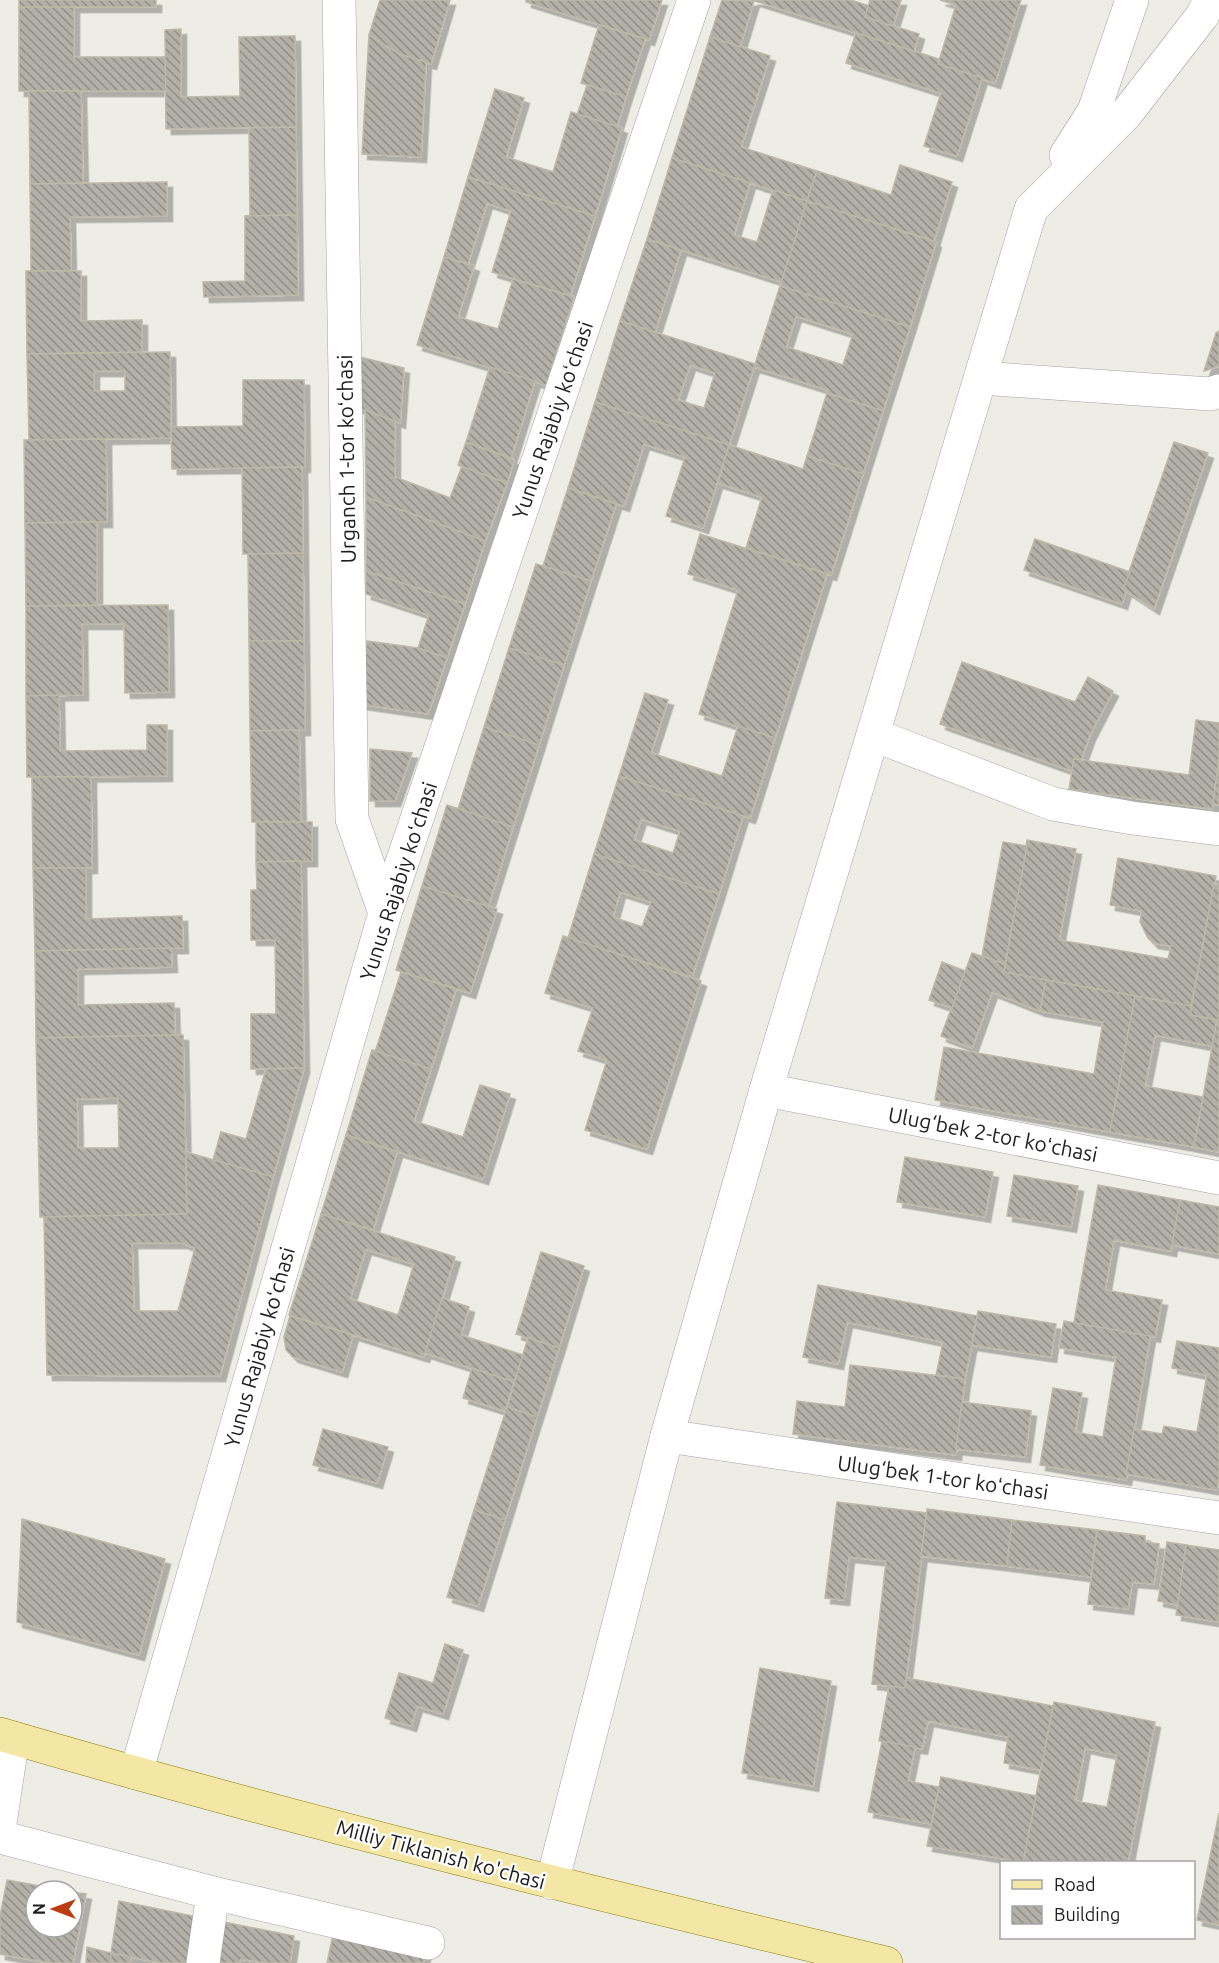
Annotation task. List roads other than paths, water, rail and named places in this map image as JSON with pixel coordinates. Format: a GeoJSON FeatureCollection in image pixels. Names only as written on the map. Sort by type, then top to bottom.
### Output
{"type":"FeatureCollection","features":[{"type":"Feature","properties":{"kind":"main road","name":"Milliy Tiklanish ko'chasi"},"geometry":{"type":"LineString","coordinates":[[7,1736],[136,1773],[552,1883],[886,1963]]}},
{"type":"Feature","properties":{"kind":"street","name":"Urganch 1-tor koʻchasi"},"geometry":{"type":"LineString","coordinates":[[339,0],[352,819],[385,913]]}},
{"type":"Feature","properties":{"kind":"street","name":"Yunus Rajabiy koʻchasi"},"geometry":{"type":"LineString","coordinates":[[136,1773],[385,913],[694,0]]}},
{"type":"Feature","properties":{"kind":"street"},"geometry":{"type":"LineString","coordinates":[[552,1883],[667,1436],[766,1090],[1031,209],[1094,111],[1132,0]]}},
{"type":"Feature","properties":{"kind":"street"},"geometry":{"type":"LineString","coordinates":[[1031,209],[1126,114],[1202,16],[1210,0]]}},
{"type":"Feature","properties":{"kind":"street"},"geometry":{"type":"LineString","coordinates":[[981,378],[1210,394],[1219,391]]}},
{"type":"Feature","properties":{"kind":"street"},"geometry":{"type":"LineString","coordinates":[[874,735],[1053,804],[1132,818],[1219,829]]}},
{"type":"Feature","properties":{"kind":"street","name":"Ulug‘bek 2-tor koʻchasi"},"geometry":{"type":"LineString","coordinates":[[766,1090],[1219,1178]]}},
{"type":"Feature","properties":{"kind":"street","name":"Ulug‘bek 1-tor koʻchasi"},"geometry":{"type":"LineString","coordinates":[[667,1436],[1219,1518]]}},
{"type":"Feature","properties":{"kind":"street"},"geometry":{"type":"LineString","coordinates":[[0,1823],[7,1736]]}},
{"type":"Feature","properties":{"kind":"street"},"geometry":{"type":"LineString","coordinates":[[0,1837],[213,1893],[428,1943]]}},
{"type":"Feature","properties":{"kind":"street"},"geometry":{"type":"LineString","coordinates":[[203,1963],[213,1893]]}}]}
